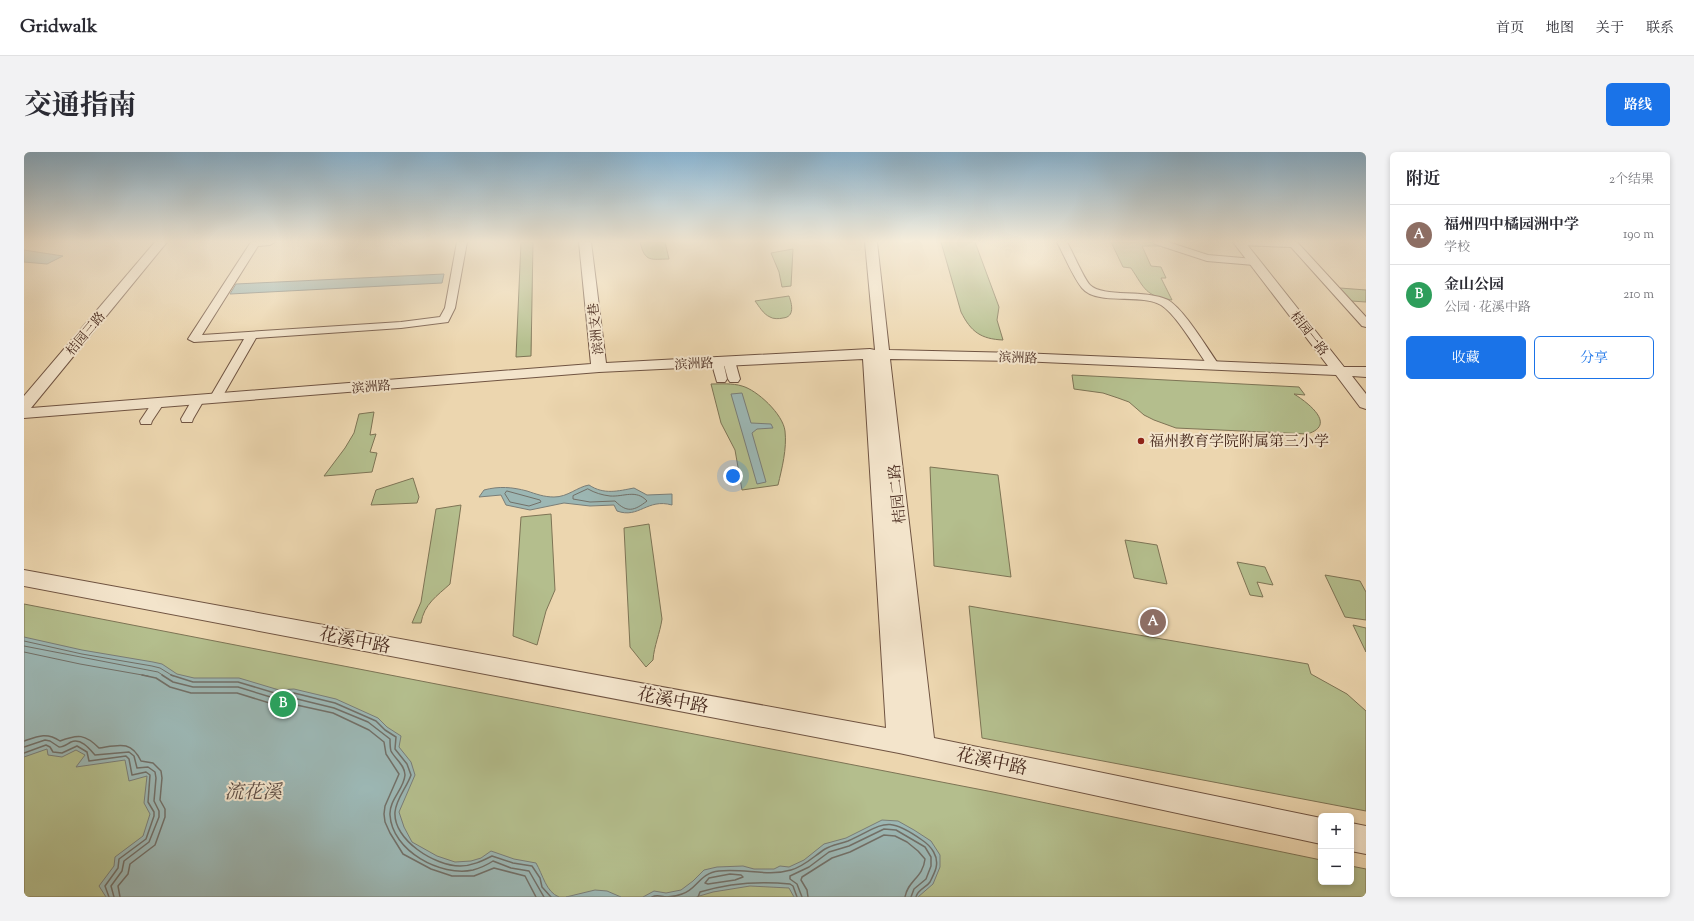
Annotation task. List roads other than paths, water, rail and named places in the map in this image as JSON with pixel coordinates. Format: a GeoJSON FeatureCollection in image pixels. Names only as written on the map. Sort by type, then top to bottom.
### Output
{"type":"FeatureCollection","features":[{"type":"Feature","properties":{"kind":"street","name":"桔园三路"},"geometry":{"type":"LineString","coordinates":[[24,406],[131,277]]}},
{"type":"Feature","properties":{"kind":"street"},"geometry":{"type":"LineString","coordinates":[[234,277],[194,339],[401,325],[444,320],[450,308],[456,277]]}},
{"type":"Feature","properties":{"kind":"street","name":"滨洲支巷"},"geometry":{"type":"LineString","coordinates":[[589,277],[599,368]]}},
{"type":"Feature","properties":{"kind":"street","name":"桔园二路"},"geometry":{"type":"LineString","coordinates":[[866,277],[877,354],[923,746]]}},
{"type":"Feature","properties":{"kind":"street","name":"桔园二路"},"geometry":{"type":"LineString","coordinates":[[873,277],[899,742]]}},
{"type":"Feature","properties":{"kind":"street"},"geometry":{"type":"LineString","coordinates":[[1081,277],[1089,290],[1103,294],[1149,296],[1168,304],[1175,311],[1213,365]]}},
{"type":"Feature","properties":{"kind":"street","name":"桔园一路"},"geometry":{"type":"LineString","coordinates":[[1266,277],[1366,404]]}},
{"type":"Feature","properties":{"kind":"street"},"geometry":{"type":"LineString","coordinates":[[1323,277],[1366,324]]}},
{"type":"Feature","properties":{"kind":"street"},"geometry":{"type":"LineString","coordinates":[[216,399],[252,335]]}},
{"type":"Feature","properties":{"kind":"street","name":"滨洲路"},"geometry":{"type":"LineString","coordinates":[[24,413],[599,368],[877,354],[952,354],[1366,372]]}},
{"type":"Feature","properties":{"kind":"street"},"geometry":{"type":"LineString","coordinates":[[721,379],[723,361]]}},
{"type":"Feature","properties":{"kind":"street"},"geometry":{"type":"LineString","coordinates":[[723,361],[734,379]]}},
{"type":"Feature","properties":{"kind":"street"},"geometry":{"type":"LineString","coordinates":[[186,419],[198,400]]}},
{"type":"Feature","properties":{"kind":"street"},"geometry":{"type":"LineString","coordinates":[[146,421],[158,403]]}},
{"type":"Feature","properties":{"kind":"street","name":"花溪中路"},"geometry":{"type":"LineString","coordinates":[[24,578],[923,746],[1318,830]]}},
{"type":"Feature","properties":{"kind":"street"},"geometry":{"type":"LineString","coordinates":[[1354,838],[1366,840]]}},
{"type":"Feature","properties":{"kind":"water"},"geometry":{"type":"Polygon","coordinates":[[[386,277],[443,277],[442,283],[230,294],[236,284],[386,277]]]}},
{"type":"Feature","properties":{"kind":"water"},"geometry":{"type":"Polygon","coordinates":[[[742,393],[751,423],[771,424],[773,428],[757,429],[752,433],[766,482],[757,484],[731,394],[742,393]]]}},
{"type":"Feature","properties":{"kind":"water"},"geometry":{"type":"Polygon","coordinates":[[[589,485],[606,491],[634,488],[647,495],[672,494],[672,505],[656,504],[637,511],[625,513],[617,511],[614,505],[590,506],[564,503],[530,510],[506,505],[501,495],[479,497],[484,490],[506,488],[527,491],[540,495],[559,497],[589,485]]]}},
{"type":"Feature","properties":{"kind":"water","name":"流花溪"},"geometry":{"type":"Polygon","coordinates":[[[24,637],[82,650],[162,664],[177,674],[194,678],[239,678],[279,690],[294,689],[336,699],[378,718],[387,727],[401,736],[399,747],[411,762],[415,775],[399,812],[404,827],[412,842],[437,856],[455,862],[471,861],[481,858],[491,851],[514,859],[536,863],[545,883],[555,895],[559,897],[106,897],[99,886],[114,866],[115,857],[143,836],[150,814],[144,803],[147,776],[129,781],[125,760],[76,767],[85,755],[76,750],[62,757],[48,755],[47,749],[24,757],[24,637]]]}},
{"type":"Feature","properties":{"kind":"water"},"geometry":{"type":"Polygon","coordinates":[[[882,820],[898,821],[914,830],[931,841],[940,855],[940,867],[933,884],[918,897],[794,897],[789,888],[750,886],[713,892],[696,897],[643,897],[654,891],[666,893],[681,890],[704,870],[717,867],[743,866],[754,869],[774,869],[780,866],[789,867],[804,860],[824,844],[846,838],[882,820]]]}},
{"type":"Feature","properties":{"kind":"water"},"geometry":{"type":"Polygon","coordinates":[[[595,890],[607,891],[621,897],[566,897],[595,890]]]}},
{"type":"Feature","properties":{"kind":"place","name":"福州教育学院附属第三小学"},"geometry":{"type":"Point","coordinates":[1141,441]}},
{"type":"Feature","properties":{"kind":"place","name":"福州四中橘园洲中学"},"geometry":{"type":"Point","coordinates":[1153,622]}},
{"type":"Feature","properties":{"kind":"place","name":"金山公园"},"geometry":{"type":"Point","coordinates":[283,704]}}]}
